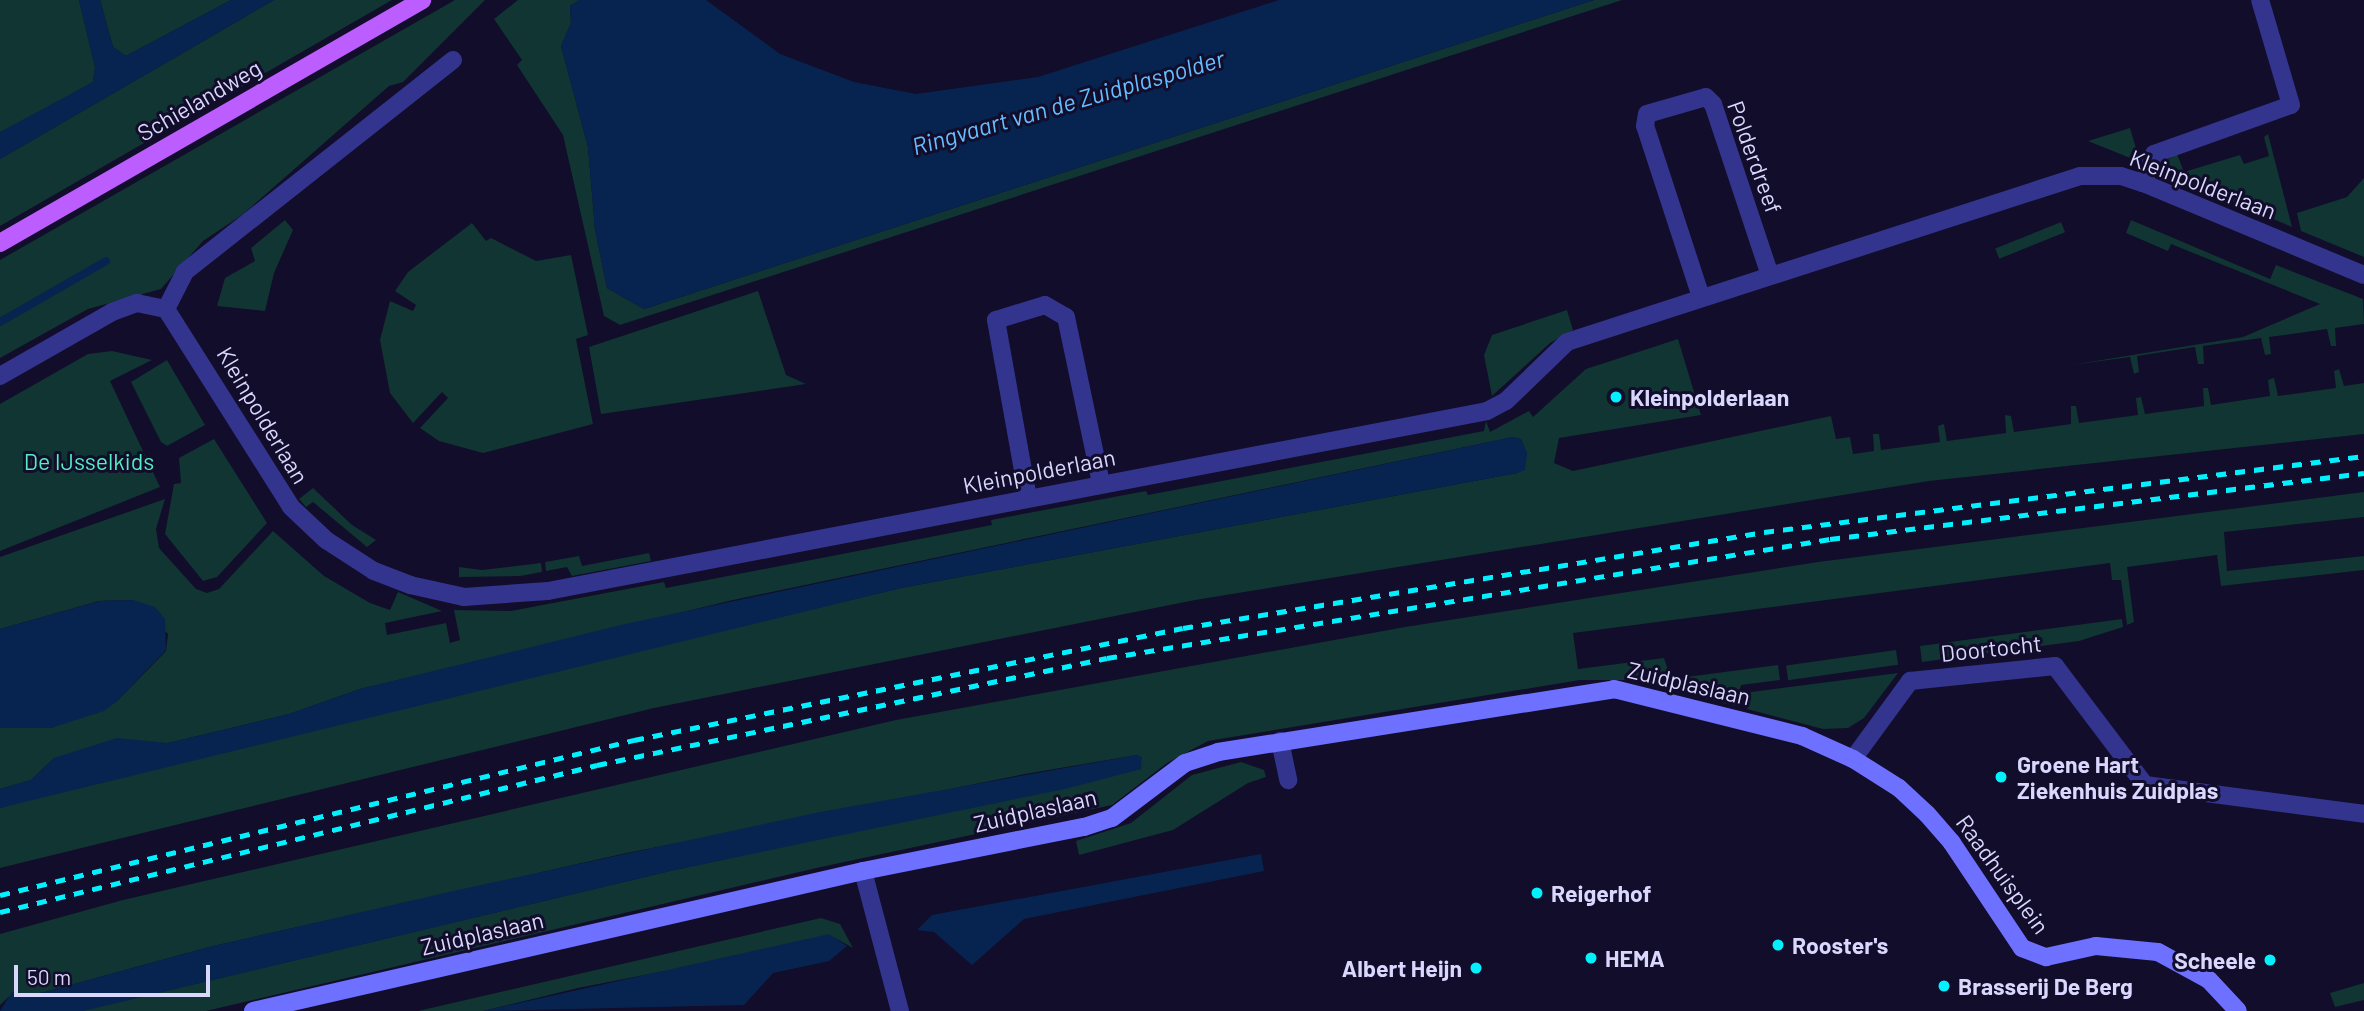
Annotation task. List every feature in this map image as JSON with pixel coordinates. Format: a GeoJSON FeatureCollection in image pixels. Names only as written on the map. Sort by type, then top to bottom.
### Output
{"type":"FeatureCollection","features":[{"type":"Feature","properties":{"kind":"main road","name":"Schielandweg"},"geometry":{"type":"LineString","coordinates":[[0,243],[422,0]]}},
{"type":"Feature","properties":{"kind":"street"},"geometry":{"type":"LineString","coordinates":[[2143,183],[2154,154],[2291,105],[2260,0]]}},
{"type":"Feature","properties":{"kind":"street"},"geometry":{"type":"LineString","coordinates":[[0,376],[112,312],[137,303],[166,309],[185,272],[453,60]]}},
{"type":"Feature","properties":{"kind":"street","name":"Polderdreef"},"geometry":{"type":"LineString","coordinates":[[1701,297],[1644,126],[1647,114],[1706,97],[1713,104],[1770,275]]}},
{"type":"Feature","properties":{"kind":"street","name":"Kleinpolderlaan"},"geometry":{"type":"LineString","coordinates":[[166,309],[291,507],[326,540],[374,571],[448,594],[484,599],[548,591],[1487,411],[1506,401],[1567,342],[2080,176],[2121,176],[2143,183],[2364,275]]}},
{"type":"Feature","properties":{"kind":"street"},"geometry":{"type":"LineString","coordinates":[[1028,498],[996,320],[1045,305],[1066,317],[1101,483]]}},
{"type":"Feature","properties":{"kind":"street","name":"Doortocht"},"geometry":{"type":"LineString","coordinates":[[1853,759],[1910,681],[2055,666],[2145,785],[2364,814]]}},
{"type":"Feature","properties":{"kind":"street","name":"Zuidplaslaan"},"geometry":{"type":"LineString","coordinates":[[257,1010],[863,871],[1084,827],[1112,818],[1185,763],[1218,752],[1280,741],[1614,689],[1802,736],[1853,759]]}},
{"type":"Feature","properties":{"kind":"street"},"geometry":{"type":"LineString","coordinates":[[1280,741],[1288,780]]}},
{"type":"Feature","properties":{"kind":"street","name":"Raadhuisplein"},"geometry":{"type":"LineString","coordinates":[[1853,759],[1899,788],[1927,814],[1952,843],[2022,948],[2046,957],[2096,946],[2158,952],[2209,980],[2238,1011]]}},
{"type":"Feature","properties":{"kind":"street"},"geometry":{"type":"LineString","coordinates":[[863,871],[900,1011]]}},
{"type":"Feature","properties":{"kind":"green space"},"geometry":{"type":"Polygon","coordinates":[[[0,0],[79,0],[95,67],[93,82],[0,136],[0,0]]]}},
{"type":"Feature","properties":{"kind":"green space"},"geometry":{"type":"Polygon","coordinates":[[[100,0],[231,0],[126,56],[113,47],[100,0]]]}},
{"type":"Feature","properties":{"kind":"green space"},"geometry":{"type":"Polygon","coordinates":[[[274,0],[392,0],[0,226],[0,159],[274,0]]]}},
{"type":"Feature","properties":{"kind":"green space"},"geometry":{"type":"Polygon","coordinates":[[[455,0],[485,0],[403,82],[389,86],[242,215],[203,241],[161,289],[88,309],[0,358],[0,260],[455,0]]]}},
{"type":"Feature","properties":{"kind":"green space"},"geometry":{"type":"Polygon","coordinates":[[[518,0],[580,0],[570,6],[571,23],[561,46],[588,147],[595,229],[607,288],[644,309],[1594,0],[1622,0],[620,325],[604,316],[563,135],[517,65],[522,60],[494,19],[518,0]]]}},
{"type":"Feature","properties":{"kind":"green space"},"geometry":{"type":"Polygon","coordinates":[[[2130,128],[2140,162],[2088,141],[2130,128]]]}},
{"type":"Feature","properties":{"kind":"green space"},"geometry":{"type":"Polygon","coordinates":[[[2268,134],[2292,227],[2162,172],[2167,160],[2177,154],[2184,172],[2240,155],[2244,164],[2269,156],[2264,137],[2268,134]]]}},
{"type":"Feature","properties":{"kind":"green space"},"geometry":{"type":"Polygon","coordinates":[[[2364,178],[2364,257],[2301,231],[2297,213],[2347,197],[2364,178]]]}},
{"type":"Feature","properties":{"kind":"green space"},"geometry":{"type":"Polygon","coordinates":[[[285,220],[293,230],[274,273],[265,311],[217,306],[225,278],[255,261],[251,248],[285,220]]]}},
{"type":"Feature","properties":{"kind":"green space"},"geometry":{"type":"Polygon","coordinates":[[[2131,220],[2270,279],[2276,265],[2363,299],[2364,324],[2335,328],[2336,346],[2331,346],[2327,329],[2269,337],[2271,354],[2265,355],[2261,338],[2203,346],[2204,364],[2198,364],[2195,347],[2137,356],[2139,372],[2134,374],[2130,357],[2071,365],[2243,337],[2320,304],[2171,244],[2168,251],[2126,233],[2131,220]]]}},
{"type":"Feature","properties":{"kind":"green space"},"geometry":{"type":"Polygon","coordinates":[[[2061,222],[2065,232],[1999,259],[1995,249],[2061,222]]]}},
{"type":"Feature","properties":{"kind":"green space"},"geometry":{"type":"Polygon","coordinates":[[[472,223],[486,241],[491,238],[536,261],[571,255],[588,335],[576,339],[593,424],[483,453],[439,441],[420,428],[448,398],[442,392],[413,423],[390,393],[380,340],[390,301],[413,311],[416,305],[395,291],[408,272],[472,223]]]}},
{"type":"Feature","properties":{"kind":"green space"},"geometry":{"type":"Polygon","coordinates":[[[758,291],[786,375],[806,384],[601,414],[589,347],[758,291]]]}},
{"type":"Feature","properties":{"kind":"green space"},"geometry":{"type":"Polygon","coordinates":[[[1567,310],[1573,330],[1550,343],[1492,396],[1484,355],[1492,335],[1567,310]]]}},
{"type":"Feature","properties":{"kind":"green space"},"geometry":{"type":"Polygon","coordinates":[[[1678,339],[1701,415],[1559,438],[1554,463],[1573,471],[1831,416],[1836,439],[1850,437],[1853,454],[1874,451],[1873,434],[1879,434],[1881,450],[1940,442],[1938,426],[1944,424],[1947,441],[2006,433],[2005,415],[2011,416],[2014,432],[2071,424],[2071,406],[2076,406],[2079,423],[2138,415],[2136,398],[2141,397],[2145,414],[2204,406],[2203,388],[2208,388],[2211,405],[2270,396],[2268,380],[2274,378],[2278,396],[2336,388],[2334,371],[2339,369],[2344,386],[2364,383],[2364,434],[1929,481],[1195,600],[654,708],[0,868],[0,808],[95,781],[901,588],[1517,473],[1527,454],[1521,439],[1513,437],[733,600],[360,689],[289,714],[168,743],[54,758],[31,780],[0,789],[0,728],[51,728],[116,702],[166,651],[168,634],[133,600],[99,601],[0,629],[0,557],[165,499],[156,529],[159,548],[196,589],[207,593],[219,589],[273,531],[324,576],[370,603],[390,610],[398,592],[442,611],[385,623],[387,635],[446,623],[450,643],[460,640],[454,610],[511,611],[664,582],[666,588],[992,525],[991,520],[1146,491],[1148,495],[1484,431],[1486,421],[1490,432],[1529,411],[1533,417],[1586,369],[1678,339]]]}},
{"type":"Feature","properties":{"kind":"green space","name":"De IJsselkids"},"geometry":{"type":"Polygon","coordinates":[[[112,351],[152,360],[110,381],[160,487],[0,551],[0,404],[88,354],[112,351]]]}},
{"type":"Feature","properties":{"kind":"green space"},"geometry":{"type":"Polygon","coordinates":[[[167,360],[205,425],[167,446],[161,442],[131,382],[167,360]]]}},
{"type":"Feature","properties":{"kind":"green space"},"geometry":{"type":"Polygon","coordinates":[[[214,439],[267,523],[217,577],[203,581],[165,534],[174,484],[181,483],[179,458],[214,439]]]}},
{"type":"Feature","properties":{"kind":"green space"},"geometry":{"type":"Polygon","coordinates":[[[313,488],[352,525],[376,540],[367,547],[313,502],[306,507],[299,499],[313,488]]]}},
{"type":"Feature","properties":{"kind":"green space"},"geometry":{"type":"Polygon","coordinates":[[[2364,492],[2364,517],[2224,532],[2227,571],[2364,556],[2364,570],[2221,586],[2217,555],[2127,567],[2134,622],[2127,625],[2121,580],[2112,580],[2110,563],[1573,633],[1578,669],[1664,658],[1671,679],[1778,665],[1780,680],[1741,685],[1735,706],[1636,680],[1580,680],[1208,741],[1167,763],[1112,805],[821,867],[206,1011],[81,1011],[670,871],[1141,769],[1137,755],[1025,774],[622,854],[209,947],[45,992],[18,997],[14,992],[0,1005],[0,934],[123,900],[896,720],[1405,627],[1818,562],[2364,492]]]}},
{"type":"Feature","properties":{"kind":"green space"},"geometry":{"type":"Polygon","coordinates":[[[649,553],[651,561],[572,576],[567,567],[546,571],[545,562],[579,556],[582,566],[649,553]]]}},
{"type":"Feature","properties":{"kind":"green space"},"geometry":{"type":"Polygon","coordinates":[[[541,563],[542,572],[520,576],[459,577],[459,567],[482,570],[541,563]]]}},
{"type":"Feature","properties":{"kind":"green space"},"geometry":{"type":"Polygon","coordinates":[[[2122,619],[2123,627],[2079,641],[1922,662],[1920,646],[2122,619]]]}},
{"type":"Feature","properties":{"kind":"green space"},"geometry":{"type":"Polygon","coordinates":[[[1896,650],[1898,665],[1788,680],[1786,665],[1896,650]]]}},
{"type":"Feature","properties":{"kind":"green space"},"geometry":{"type":"Polygon","coordinates":[[[1898,673],[1864,718],[1848,728],[1823,729],[1747,709],[1751,692],[1898,673]]]}},
{"type":"Feature","properties":{"kind":"green space"},"geometry":{"type":"Polygon","coordinates":[[[1241,762],[1264,770],[1266,777],[1248,783],[1173,830],[1079,855],[1076,841],[1131,823],[1192,775],[1241,762]]]}},
{"type":"Feature","properties":{"kind":"green space"},"geometry":{"type":"Polygon","coordinates":[[[821,918],[840,924],[853,948],[835,938],[578,988],[483,1011],[418,1011],[821,918]]]}},
{"type":"Feature","properties":{"kind":"green space"},"geometry":{"type":"Polygon","coordinates":[[[2364,983],[2364,1000],[2335,1007],[2330,993],[2364,983]]]}},
{"type":"Feature","properties":{"kind":"water"},"geometry":{"type":"Polygon","coordinates":[[[79,0],[100,0],[113,47],[126,56],[231,0],[274,0],[0,159],[0,132],[93,82],[95,67],[79,0]]]}},
{"type":"Feature","properties":{"kind":"water","name":"Ringvaart van de Zuidplaspolder"},"geometry":{"type":"Polygon","coordinates":[[[580,0],[706,0],[780,54],[854,82],[916,94],[1038,77],[1279,0],[1594,0],[644,309],[607,288],[595,229],[588,147],[561,46],[571,23],[570,6],[580,0]]]}},
{"type":"Feature","properties":{"kind":"water"},"geometry":{"type":"Polygon","coordinates":[[[1513,437],[1521,439],[1527,454],[1525,470],[1517,473],[901,588],[0,808],[0,789],[31,780],[54,758],[117,738],[168,743],[289,714],[360,689],[625,624],[1513,437]]]}},
{"type":"Feature","properties":{"kind":"water"},"geometry":{"type":"Polygon","coordinates":[[[133,600],[155,607],[165,619],[166,650],[116,702],[104,711],[51,728],[0,728],[0,629],[100,601],[133,600]]]}},
{"type":"Feature","properties":{"kind":"water"},"geometry":{"type":"Polygon","coordinates":[[[1137,755],[1142,757],[1141,769],[1069,788],[670,871],[83,1011],[0,1011],[12,992],[18,997],[45,992],[209,947],[458,890],[820,812],[1137,755]]]}},
{"type":"Feature","properties":{"kind":"water"},"geometry":{"type":"Polygon","coordinates":[[[1261,854],[1264,871],[1024,919],[972,965],[934,932],[917,930],[932,915],[1261,854]]]}},
{"type":"Feature","properties":{"kind":"water"},"geometry":{"type":"Polygon","coordinates":[[[829,934],[847,946],[829,961],[773,973],[744,1005],[483,1011],[829,934]]]}},
{"type":"Feature","properties":{"kind":"waterway"},"geometry":{"type":"LineString","coordinates":[[0,322],[106,261]]}},
{"type":"Feature","properties":{"kind":"railway"},"geometry":{"type":"LineString","coordinates":[[0,895],[634,740],[1183,628],[1764,532],[2364,456]]}},
{"type":"Feature","properties":{"kind":"railway"},"geometry":{"type":"LineString","coordinates":[[0,912],[597,765],[1107,658],[1830,539],[2364,473]]}},
{"type":"Feature","properties":{"kind":"place","name":"Kleinpolderlaan"},"geometry":{"type":"Point","coordinates":[1616,397]}},
{"type":"Feature","properties":{"kind":"place","name":"Groene Hart Ziekenhuis Zuidplas"},"geometry":{"type":"Point","coordinates":[2001,777]}},
{"type":"Feature","properties":{"kind":"place","name":"Reigerhof"},"geometry":{"type":"Point","coordinates":[1537,893]}},
{"type":"Feature","properties":{"kind":"place","name":"Rooster's"},"geometry":{"type":"Point","coordinates":[1778,945]}},
{"type":"Feature","properties":{"kind":"place","name":"HEMA"},"geometry":{"type":"Point","coordinates":[1591,958]}},
{"type":"Feature","properties":{"kind":"place","name":"Scheele"},"geometry":{"type":"Point","coordinates":[2270,960]}},
{"type":"Feature","properties":{"kind":"place","name":"Albert Heijn"},"geometry":{"type":"Point","coordinates":[1476,968]}},
{"type":"Feature","properties":{"kind":"place","name":"Brasserij De Berg"},"geometry":{"type":"Point","coordinates":[1944,986]}}]}
